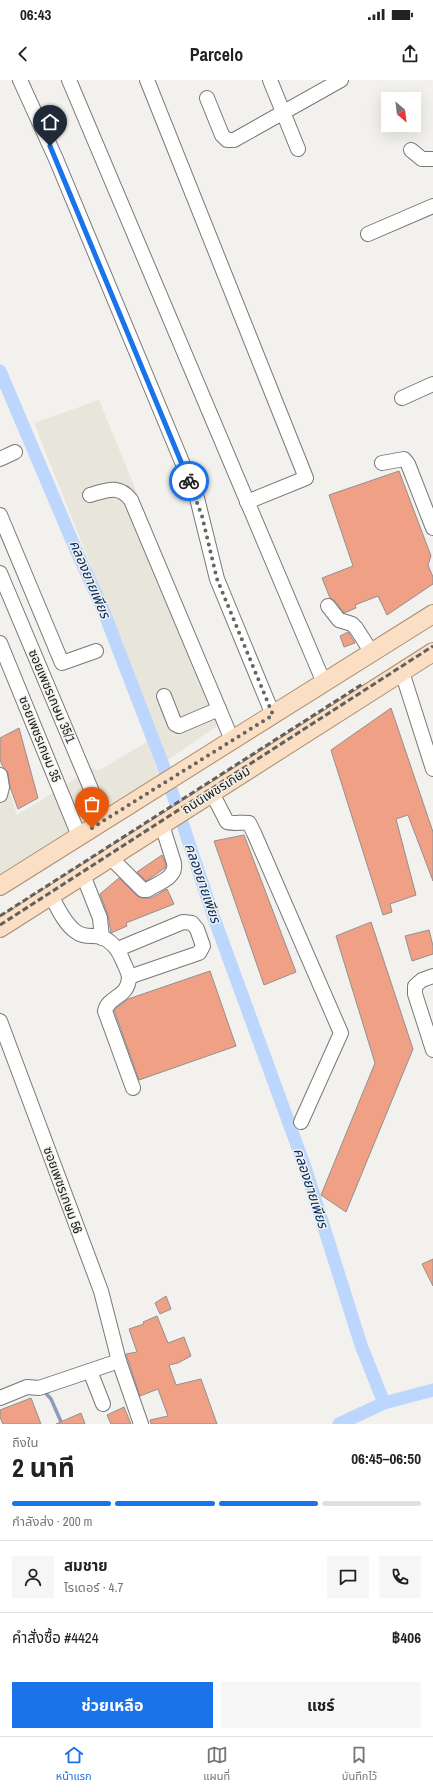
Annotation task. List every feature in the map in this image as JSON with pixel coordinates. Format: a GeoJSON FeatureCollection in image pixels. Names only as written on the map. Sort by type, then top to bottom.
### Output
{"type":"FeatureCollection","features":[{"type":"Feature","properties":{"kind":"main road"},"geometry":{"type":"LineString","coordinates":[[0,886],[141,796],[433,614]]}},
{"type":"Feature","properties":{"kind":"main road","name":"ถนนเพชรเกษม"},"geometry":{"type":"LineString","coordinates":[[0,928],[111,858],[163,823],[433,653]]}},
{"type":"Feature","properties":{"kind":"street"},"geometry":{"type":"LineString","coordinates":[[20,80],[56,159],[197,498],[217,579],[273,715]]}},
{"type":"Feature","properties":{"kind":"street"},"geometry":{"type":"LineString","coordinates":[[69,80],[324,683]]}},
{"type":"Feature","properties":{"kind":"street"},"geometry":{"type":"LineString","coordinates":[[147,80],[306,478],[247,502]]}},
{"type":"Feature","properties":{"kind":"street"},"geometry":{"type":"LineString","coordinates":[[270,80],[298,149]]}},
{"type":"Feature","properties":{"kind":"street"},"geometry":{"type":"LineString","coordinates":[[207,98],[222,135],[227,140],[234,140],[342,80]]}},
{"type":"Feature","properties":{"kind":"street"},"geometry":{"type":"LineString","coordinates":[[411,150],[422,159],[433,159]]}},
{"type":"Feature","properties":{"kind":"street"},"geometry":{"type":"LineString","coordinates":[[368,234],[433,206]]}},
{"type":"Feature","properties":{"kind":"street"},"geometry":{"type":"LineString","coordinates":[[402,398],[433,384]]}},
{"type":"Feature","properties":{"kind":"street"},"geometry":{"type":"LineString","coordinates":[[0,459],[15,452]]}},
{"type":"Feature","properties":{"kind":"street"},"geometry":{"type":"LineString","coordinates":[[382,463],[404,459],[408,464],[433,528]]}},
{"type":"Feature","properties":{"kind":"street"},"geometry":{"type":"LineString","coordinates":[[90,495],[115,490],[125,493],[131,500],[232,740]]}},
{"type":"Feature","properties":{"kind":"street"},"geometry":{"type":"LineString","coordinates":[[0,515],[62,663],[96,651]]}},
{"type":"Feature","properties":{"kind":"street","name":"ซอยเพชรเกษม 35/1"},"geometry":{"type":"LineString","coordinates":[[0,573],[104,820]]}},
{"type":"Feature","properties":{"kind":"street"},"geometry":{"type":"LineString","coordinates":[[328,606],[339,620],[352,624],[356,628],[372,653]]}},
{"type":"Feature","properties":{"kind":"street","name":"ซอยเพชรเกษม 35"},"geometry":{"type":"LineString","coordinates":[[0,643],[79,836]]}},
{"type":"Feature","properties":{"kind":"street"},"geometry":{"type":"LineString","coordinates":[[37,661],[58,652]]}},
{"type":"Feature","properties":{"kind":"street"},"geometry":{"type":"LineString","coordinates":[[402,672],[433,769]]}},
{"type":"Feature","properties":{"kind":"street"},"geometry":{"type":"LineString","coordinates":[[164,696],[175,724],[179,726],[219,709]]}},
{"type":"Feature","properties":{"kind":"street"},"geometry":{"type":"LineString","coordinates":[[0,775],[2,787],[0,795]]}},
{"type":"Feature","properties":{"kind":"street"},"geometry":{"type":"LineString","coordinates":[[212,793],[227,822],[233,824],[241,822],[248,823],[254,833],[341,1033],[301,1122]]}},
{"type":"Feature","properties":{"kind":"street"},"geometry":{"type":"LineString","coordinates":[[111,858],[142,890],[147,890],[172,875],[175,870],[174,863],[163,823]]}},
{"type":"Feature","properties":{"kind":"street"},"geometry":{"type":"LineString","coordinates":[[83,876],[100,918],[102,938]]}},
{"type":"Feature","properties":{"kind":"street"},"geometry":{"type":"LineString","coordinates":[[51,896],[67,923],[76,932],[86,936],[102,938],[118,949],[129,977],[125,991],[109,1003],[105,1011],[133,1088]]}},
{"type":"Feature","properties":{"kind":"street"},"geometry":{"type":"LineString","coordinates":[[118,949],[183,922],[192,923],[203,946],[199,953],[129,977]]}},
{"type":"Feature","properties":{"kind":"street"},"geometry":{"type":"LineString","coordinates":[[433,976],[422,980],[415,986],[415,994],[433,1050]]}},
{"type":"Feature","properties":{"kind":"street","name":"ซอยเพชรเกษม 56"},"geometry":{"type":"LineString","coordinates":[[0,1021],[101,1291],[119,1361],[141,1424]]}},
{"type":"Feature","properties":{"kind":"street"},"geometry":{"type":"LineString","coordinates":[[0,1398],[27,1387],[41,1388],[119,1361]]}},
{"type":"Feature","properties":{"kind":"street"},"geometry":{"type":"LineString","coordinates":[[90,1371],[103,1404]]}},
{"type":"Feature","properties":{"kind":"shaded area"},"geometry":{"type":"Polygon","coordinates":[[[99,400],[229,718],[166,761],[139,686],[34,423],[99,400]]]}},
{"type":"Feature","properties":{"kind":"shaded area"},"geometry":{"type":"Polygon","coordinates":[[[147,742],[160,777],[0,880],[0,762],[17,815],[93,768],[98,771],[147,742]]]}},
{"type":"Feature","properties":{"kind":"building"},"geometry":{"type":"Polygon","coordinates":[[[399,471],[431,556],[428,565],[433,577],[433,584],[387,615],[378,596],[355,605],[356,608],[344,613],[335,601],[330,598],[322,578],[353,566],[329,495],[399,471]]]}},
{"type":"Feature","properties":{"kind":"building"},"geometry":{"type":"Polygon","coordinates":[[[348,632],[355,643],[344,647],[340,636],[348,632]]]}},
{"type":"Feature","properties":{"kind":"building"},"geometry":{"type":"Polygon","coordinates":[[[391,708],[433,832],[433,881],[408,815],[396,819],[416,895],[390,904],[392,912],[383,915],[331,750],[391,708]]]}},
{"type":"Feature","properties":{"kind":"building"},"geometry":{"type":"Polygon","coordinates":[[[19,728],[38,798],[18,809],[10,787],[8,773],[0,760],[0,738],[19,728]]]}},
{"type":"Feature","properties":{"kind":"building"},"geometry":{"type":"Polygon","coordinates":[[[244,835],[296,972],[264,985],[214,841],[244,835]]]}},
{"type":"Feature","properties":{"kind":"building"},"geometry":{"type":"Polygon","coordinates":[[[162,855],[166,864],[165,868],[146,881],[137,872],[162,855]]]}},
{"type":"Feature","properties":{"kind":"building"},"geometry":{"type":"Polygon","coordinates":[[[119,878],[137,896],[142,898],[151,898],[167,889],[174,904],[126,923],[127,926],[111,933],[108,915],[100,894],[119,878]]]}},
{"type":"Feature","properties":{"kind":"building"},"geometry":{"type":"Polygon","coordinates":[[[371,922],[413,1049],[346,1212],[321,1195],[375,1063],[336,936],[371,922]]]}},
{"type":"Feature","properties":{"kind":"building"},"geometry":{"type":"Polygon","coordinates":[[[429,930],[433,946],[433,954],[412,961],[405,936],[429,930]]]}},
{"type":"Feature","properties":{"kind":"building"},"geometry":{"type":"Polygon","coordinates":[[[210,971],[236,1046],[139,1080],[114,1010],[128,999],[210,971]]]}},
{"type":"Feature","properties":{"kind":"building"},"geometry":{"type":"Polygon","coordinates":[[[433,1259],[433,1286],[422,1264],[433,1259]]]}},
{"type":"Feature","properties":{"kind":"building"},"geometry":{"type":"Polygon","coordinates":[[[166,1296],[171,1309],[160,1314],[155,1303],[166,1296]]]}},
{"type":"Feature","properties":{"kind":"building"},"geometry":{"type":"Polygon","coordinates":[[[157,1316],[168,1343],[184,1337],[191,1356],[178,1363],[169,1365],[176,1385],[201,1379],[217,1424],[151,1424],[150,1420],[168,1416],[158,1389],[140,1396],[126,1354],[137,1352],[129,1329],[144,1324],[143,1322],[157,1316]]]}},
{"type":"Feature","properties":{"kind":"building"},"geometry":{"type":"Polygon","coordinates":[[[31,1398],[41,1424],[3,1424],[0,1417],[0,1410],[31,1398]]]}},
{"type":"Feature","properties":{"kind":"building"},"geometry":{"type":"Polygon","coordinates":[[[124,1407],[131,1424],[111,1424],[107,1415],[124,1407]]]}},
{"type":"Feature","properties":{"kind":"building"},"geometry":{"type":"Polygon","coordinates":[[[81,1413],[85,1424],[56,1424],[81,1413]]]}},
{"type":"Feature","properties":{"kind":"waterway","name":"คลองยายเพียร"},"geometry":{"type":"LineString","coordinates":[[0,371],[76,550],[102,607],[163,765],[214,918],[305,1167],[361,1345],[384,1403]]}},
{"type":"Feature","properties":{"kind":"waterway"},"geometry":{"type":"LineString","coordinates":[[43,1390],[51,1399],[62,1424]]}},
{"type":"Feature","properties":{"kind":"waterway","name":"คลองยายเพียร"},"geometry":{"type":"LineString","coordinates":[[339,1424],[384,1403],[433,1390]]}},
{"type":"Feature","properties":{"kind":"railway"},"geometry":{"type":"LineString","coordinates":[[0,925],[433,646]]}},
{"type":"Feature","properties":{"kind":"railway"},"geometry":{"type":"LineString","coordinates":[[0,916],[364,683]]}},
{"type":"Feature","properties":{"kind":"way so far"},"geometry":{"type":"LineString","coordinates":[[92,828],[273,715],[217,579],[197,498],[189,481]]}},
{"type":"Feature","properties":{"kind":"route"},"geometry":{"type":"LineString","coordinates":[[50,146],[189,481]]}}]}
